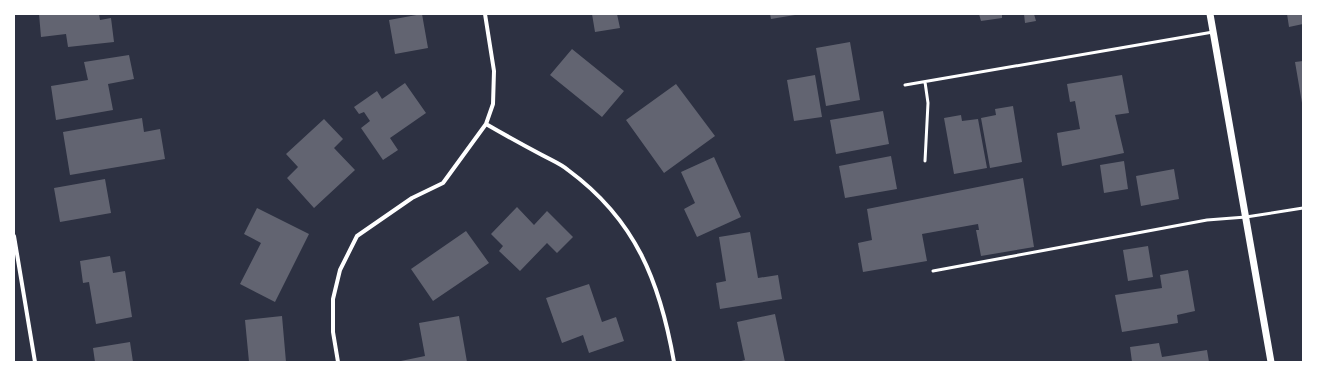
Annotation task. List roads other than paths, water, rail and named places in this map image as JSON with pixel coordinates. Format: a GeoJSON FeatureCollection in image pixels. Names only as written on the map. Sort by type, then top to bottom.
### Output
{"type":"FeatureCollection","features":[{"type":"Feature","properties":{"kind":"street"},"geometry":{"type":"LineString","coordinates":[[338,362],[333,332],[333,299],[340,270],[357,236],[412,198],[443,183],[486,124],[493,104],[494,71],[484,14]]}},
{"type":"Feature","properties":{"kind":"street"},"geometry":{"type":"LineString","coordinates":[[1210,14],[1271,362]]}},
{"type":"Feature","properties":{"kind":"street"},"geometry":{"type":"LineString","coordinates":[[486,124],[568,170],[596,194],[623,224],[645,258],[658,292],[667,323],[674,362]]}},
{"type":"Feature","properties":{"kind":"street"},"geometry":{"type":"LineString","coordinates":[[14,236],[35,362]]}},
{"type":"Feature","properties":{"kind":"lane"},"geometry":{"type":"LineString","coordinates":[[905,85],[1214,32]]}},
{"type":"Feature","properties":{"kind":"lane"},"geometry":{"type":"LineString","coordinates":[[925,82],[928,103],[925,161]]}},
{"type":"Feature","properties":{"kind":"lane"},"geometry":{"type":"LineString","coordinates":[[933,271],[1207,220],[1246,217],[1303,208]]}}]}
